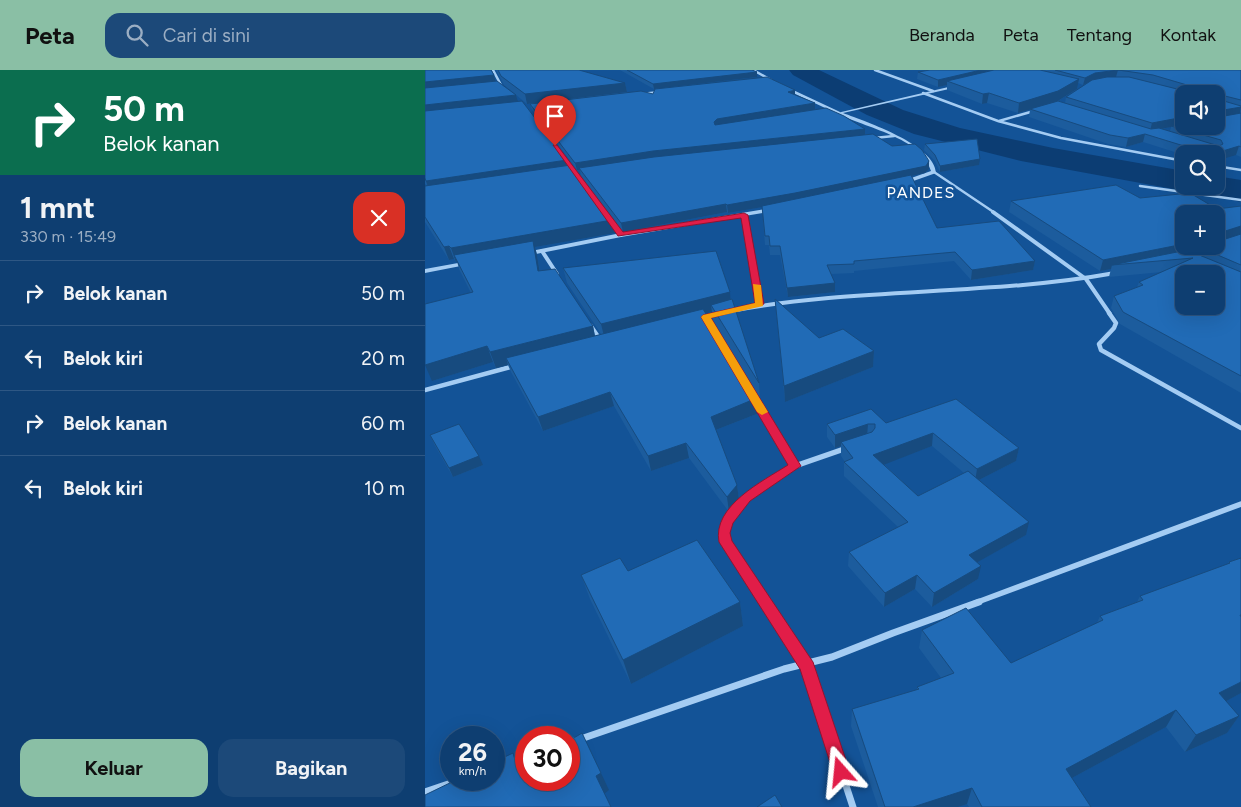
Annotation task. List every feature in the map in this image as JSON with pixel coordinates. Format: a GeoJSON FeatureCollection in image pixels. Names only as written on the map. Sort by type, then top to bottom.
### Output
{"type":"FeatureCollection","features":[{"type":"Feature","properties":{"kind":"street"},"geometry":{"type":"LineString","coordinates":[[493,70],[501,87],[507,92]]}},
{"type":"Feature","properties":{"kind":"street"},"geometry":{"type":"LineString","coordinates":[[753,70],[777,83]]}},
{"type":"Feature","properties":{"kind":"street"},"geometry":{"type":"LineString","coordinates":[[875,70],[933,91]]}},
{"type":"Feature","properties":{"kind":"street"},"geometry":{"type":"LineString","coordinates":[[760,80],[770,79]]}},
{"type":"Feature","properties":{"kind":"street"},"geometry":{"type":"LineString","coordinates":[[842,112],[961,85]]}},
{"type":"Feature","properties":{"kind":"street"},"geometry":{"type":"LineString","coordinates":[[784,87],[910,144],[926,156],[934,168],[934,172],[1005,220],[1086,279],[1116,323],[1099,344],[1101,350],[1241,428]]}},
{"type":"Feature","properties":{"kind":"street"},"geometry":{"type":"LineString","coordinates":[[633,95],[663,91]]}},
{"type":"Feature","properties":{"kind":"street"},"geometry":{"type":"LineString","coordinates":[[923,93],[998,121],[1095,146],[1175,159]]}},
{"type":"Feature","properties":{"kind":"street"},"geometry":{"type":"LineString","coordinates":[[823,111],[832,110]]}},
{"type":"Feature","properties":{"kind":"street"},"geometry":{"type":"LineString","coordinates":[[998,121],[1037,110]]}},
{"type":"Feature","properties":{"kind":"street"},"geometry":{"type":"LineString","coordinates":[[867,139],[894,136]]}},
{"type":"Feature","properties":{"kind":"street"},"geometry":{"type":"LineString","coordinates":[[1225,167],[1241,170]]}},
{"type":"Feature","properties":{"kind":"street"},"geometry":{"type":"LineString","coordinates":[[899,184],[934,172]]}},
{"type":"Feature","properties":{"kind":"street"},"geometry":{"type":"LineString","coordinates":[[1140,186],[1241,200]]}},
{"type":"Feature","properties":{"kind":"street"},"geometry":{"type":"LineString","coordinates":[[522,254],[780,208]]}},
{"type":"Feature","properties":{"kind":"street"},"geometry":{"type":"LineString","coordinates":[[604,212],[621,235]]}},
{"type":"Feature","properties":{"kind":"street"},"geometry":{"type":"LineString","coordinates":[[744,215],[760,304]]}},
{"type":"Feature","properties":{"kind":"street"},"geometry":{"type":"LineString","coordinates":[[542,251],[562,282]]}},
{"type":"Feature","properties":{"kind":"street"},"geometry":{"type":"LineString","coordinates":[[425,271],[473,263]]}},
{"type":"Feature","properties":{"kind":"street"},"geometry":{"type":"LineString","coordinates":[[724,313],[760,304],[847,295],[1028,287],[1121,272]]}},
{"type":"Feature","properties":{"kind":"street"},"geometry":{"type":"LineString","coordinates":[[587,320],[602,343],[593,346]]}},
{"type":"Feature","properties":{"kind":"street"},"geometry":{"type":"LineString","coordinates":[[425,390],[518,365]]}},
{"type":"Feature","properties":{"kind":"street"},"geometry":{"type":"LineString","coordinates":[[753,396],[795,466]]}},
{"type":"Feature","properties":{"kind":"street"},"geometry":{"type":"LineString","coordinates":[[853,807],[807,667],[725,542],[724,533],[727,522],[745,498],[795,466],[854,446]]}},
{"type":"Feature","properties":{"kind":"street"},"geometry":{"type":"LineString","coordinates":[[580,739],[784,669],[807,667],[857,649],[903,628],[1043,580],[1241,504]]}},
{"type":"Feature","properties":{"kind":"street"},"geometry":{"type":"LineString","coordinates":[[425,792],[440,787]]}},
{"type":"Feature","properties":{"kind":"building"},"geometry":{"type":"Polygon","coordinates":[[[425,70],[491,70],[494,75],[425,82],[425,70]]]}},
{"type":"Feature","properties":{"kind":"building"},"geometry":{"type":"Polygon","coordinates":[[[498,70],[579,70],[625,83],[525,94],[501,76],[498,70]]]}},
{"type":"Feature","properties":{"kind":"building"},"geometry":{"type":"Polygon","coordinates":[[[627,70],[752,70],[757,72],[653,84],[627,70]]]}},
{"type":"Feature","properties":{"kind":"building"},"geometry":{"type":"Polygon","coordinates":[[[930,70],[981,70],[938,80],[918,72],[930,70]]]}},
{"type":"Feature","properties":{"kind":"building"},"geometry":{"type":"Polygon","coordinates":[[[994,70],[1040,70],[1079,79],[1058,91],[1019,103],[989,93],[983,94],[947,81],[994,70]]]}},
{"type":"Feature","properties":{"kind":"building"},"geometry":{"type":"Polygon","coordinates":[[[1055,70],[1118,70],[1095,73],[1085,78],[1055,70]]]}},
{"type":"Feature","properties":{"kind":"building"},"geometry":{"type":"Polygon","coordinates":[[[1118,70],[1241,70],[1241,100],[1225,96],[1225,85],[1187,85],[1153,75],[1118,70]]]}},
{"type":"Feature","properties":{"kind":"building"},"geometry":{"type":"Polygon","coordinates":[[[767,77],[795,90],[788,92],[815,103],[717,119],[714,122],[715,125],[826,108],[865,129],[653,151],[575,163],[530,104],[641,91],[653,94],[655,89],[767,77]]]}},
{"type":"Feature","properties":{"kind":"building"},"geometry":{"type":"Polygon","coordinates":[[[1107,77],[1129,77],[1175,88],[1175,119],[1152,123],[1066,97],[1092,80],[1107,77]]]}},
{"type":"Feature","properties":{"kind":"building"},"geometry":{"type":"Polygon","coordinates":[[[497,81],[516,95],[425,105],[425,88],[497,81]]]}},
{"type":"Feature","properties":{"kind":"building"},"geometry":{"type":"Polygon","coordinates":[[[522,101],[567,160],[426,181],[425,111],[522,101]]]}},
{"type":"Feature","properties":{"kind":"building"},"geometry":{"type":"Polygon","coordinates":[[[1058,101],[1151,129],[1159,128],[1175,133],[1175,135],[1182,135],[1216,145],[1181,145],[1145,134],[1128,138],[1110,135],[1030,109],[1058,101]]]}},
{"type":"Feature","properties":{"kind":"building"},"geometry":{"type":"Polygon","coordinates":[[[1225,101],[1241,106],[1225,110],[1225,101]]]}},
{"type":"Feature","properties":{"kind":"building"},"geometry":{"type":"Polygon","coordinates":[[[1241,113],[1241,147],[1225,150],[1225,145],[1221,145],[1223,144],[1221,140],[1203,135],[1225,135],[1225,116],[1241,113]]]}},
{"type":"Feature","properties":{"kind":"building"},"geometry":{"type":"Polygon","coordinates":[[[873,134],[892,146],[915,144],[922,150],[929,161],[926,166],[795,193],[621,223],[579,168],[654,157],[873,134]]]}},
{"type":"Feature","properties":{"kind":"building"},"geometry":{"type":"Polygon","coordinates":[[[977,139],[980,159],[940,166],[935,155],[925,144],[977,139]]]}},
{"type":"Feature","properties":{"kind":"building"},"geometry":{"type":"Polygon","coordinates":[[[571,165],[612,220],[451,248],[449,246],[444,247],[425,217],[425,186],[571,165]]]}},
{"type":"Feature","properties":{"kind":"building"},"geometry":{"type":"Polygon","coordinates":[[[911,175],[937,228],[999,221],[1035,261],[972,270],[955,252],[854,261],[854,264],[827,265],[835,283],[787,288],[780,246],[770,246],[769,236],[765,236],[762,206],[911,175]]]}},
{"type":"Feature","properties":{"kind":"building"},"geometry":{"type":"Polygon","coordinates":[[[1116,185],[1140,198],[1175,194],[1193,195],[1210,205],[1175,205],[1175,246],[1103,260],[1011,201],[1116,185]]]}},
{"type":"Feature","properties":{"kind":"building"},"geometry":{"type":"Polygon","coordinates":[[[1241,206],[1241,226],[1225,231],[1225,208],[1241,206]]]}},
{"type":"Feature","properties":{"kind":"building"},"geometry":{"type":"Polygon","coordinates":[[[1241,234],[1241,265],[1218,255],[1225,255],[1225,239],[1241,234]]]}},
{"type":"Feature","properties":{"kind":"building"},"geometry":{"type":"Polygon","coordinates":[[[533,241],[538,271],[555,269],[593,326],[490,352],[487,346],[425,365],[425,304],[473,292],[454,255],[533,241]]]}},
{"type":"Feature","properties":{"kind":"building"},"geometry":{"type":"Polygon","coordinates":[[[716,251],[730,292],[601,324],[563,268],[716,251]]]}},
{"type":"Feature","properties":{"kind":"building"},"geometry":{"type":"Polygon","coordinates":[[[1175,252],[1175,255],[1199,255],[1224,265],[1177,265],[1193,258],[1112,265],[1175,252]]]}},
{"type":"Feature","properties":{"kind":"building"},"geometry":{"type":"Polygon","coordinates":[[[1225,265],[1241,272],[1241,376],[1123,312],[1114,296],[1143,285],[1139,282],[1175,266],[1175,315],[1225,315],[1225,265]]]}},
{"type":"Feature","properties":{"kind":"building"},"geometry":{"type":"Polygon","coordinates":[[[732,299],[759,383],[711,305],[732,299]]]}},
{"type":"Feature","properties":{"kind":"building"},"geometry":{"type":"Polygon","coordinates":[[[775,299],[819,338],[843,329],[874,351],[784,386],[775,299]]]}},
{"type":"Feature","properties":{"kind":"building"},"geometry":{"type":"Polygon","coordinates":[[[703,309],[757,398],[711,417],[737,485],[727,497],[686,443],[648,456],[610,392],[538,417],[506,358],[703,309]]]}},
{"type":"Feature","properties":{"kind":"building"},"geometry":{"type":"Polygon","coordinates":[[[956,399],[1019,448],[977,469],[933,433],[873,455],[918,496],[968,471],[1029,522],[969,555],[981,566],[934,593],[917,575],[885,593],[849,552],[908,522],[844,462],[853,458],[841,442],[872,432],[875,424],[868,424],[835,435],[827,424],[871,409],[886,423],[956,399]]]}},
{"type":"Feature","properties":{"kind":"building"},"geometry":{"type":"Polygon","coordinates":[[[459,424],[479,456],[449,468],[430,435],[459,424]]]}},
{"type":"Feature","properties":{"kind":"building"},"geometry":{"type":"Polygon","coordinates":[[[697,540],[740,602],[623,660],[581,575],[620,558],[628,571],[697,540]]]}},
{"type":"Feature","properties":{"kind":"building"},"geometry":{"type":"Polygon","coordinates":[[[1241,558],[1241,682],[1219,693],[1239,716],[1196,735],[1176,710],[1066,769],[1091,807],[982,807],[972,788],[913,807],[885,807],[852,709],[919,689],[917,687],[954,673],[922,630],[966,608],[1011,663],[1103,620],[1100,616],[1143,600],[1140,596],[1241,558]]]}},
{"type":"Feature","properties":{"kind":"building"},"geometry":{"type":"Polygon","coordinates":[[[582,733],[601,773],[596,776],[611,807],[425,807],[425,795],[440,788],[440,791],[505,791],[505,757],[513,753],[515,760],[515,791],[580,791],[580,734],[582,733]]]}},
{"type":"Feature","properties":{"kind":"building"},"geometry":{"type":"Polygon","coordinates":[[[775,795],[782,807],[757,807],[775,795]]]}},
{"type":"Feature","properties":{"kind":"waterway"},"geometry":{"type":"LineString","coordinates":[[801,70],[845,94],[908,123],[924,128],[1021,151],[1175,179]]}},
{"type":"Feature","properties":{"kind":"waterway"},"geometry":{"type":"LineString","coordinates":[[1225,188],[1241,191]]}},
{"type":"Feature","properties":{"kind":"slow traffic"},"geometry":{"type":"LineString","coordinates":[[756,285],[760,304],[706,317],[762,412]]}},
{"type":"Feature","properties":{"kind":"district","name":"PANDES"},"geometry":{"type":"Point","coordinates":[921,192]}},
{"type":"Feature","properties":{"kind":"route"},"geometry":{"type":"LineString","coordinates":[[555,146],[621,235],[744,215],[760,304],[706,317],[757,404],[779,436],[795,466],[745,498],[727,522],[724,533],[725,542],[807,667],[841,772]]}}]}
